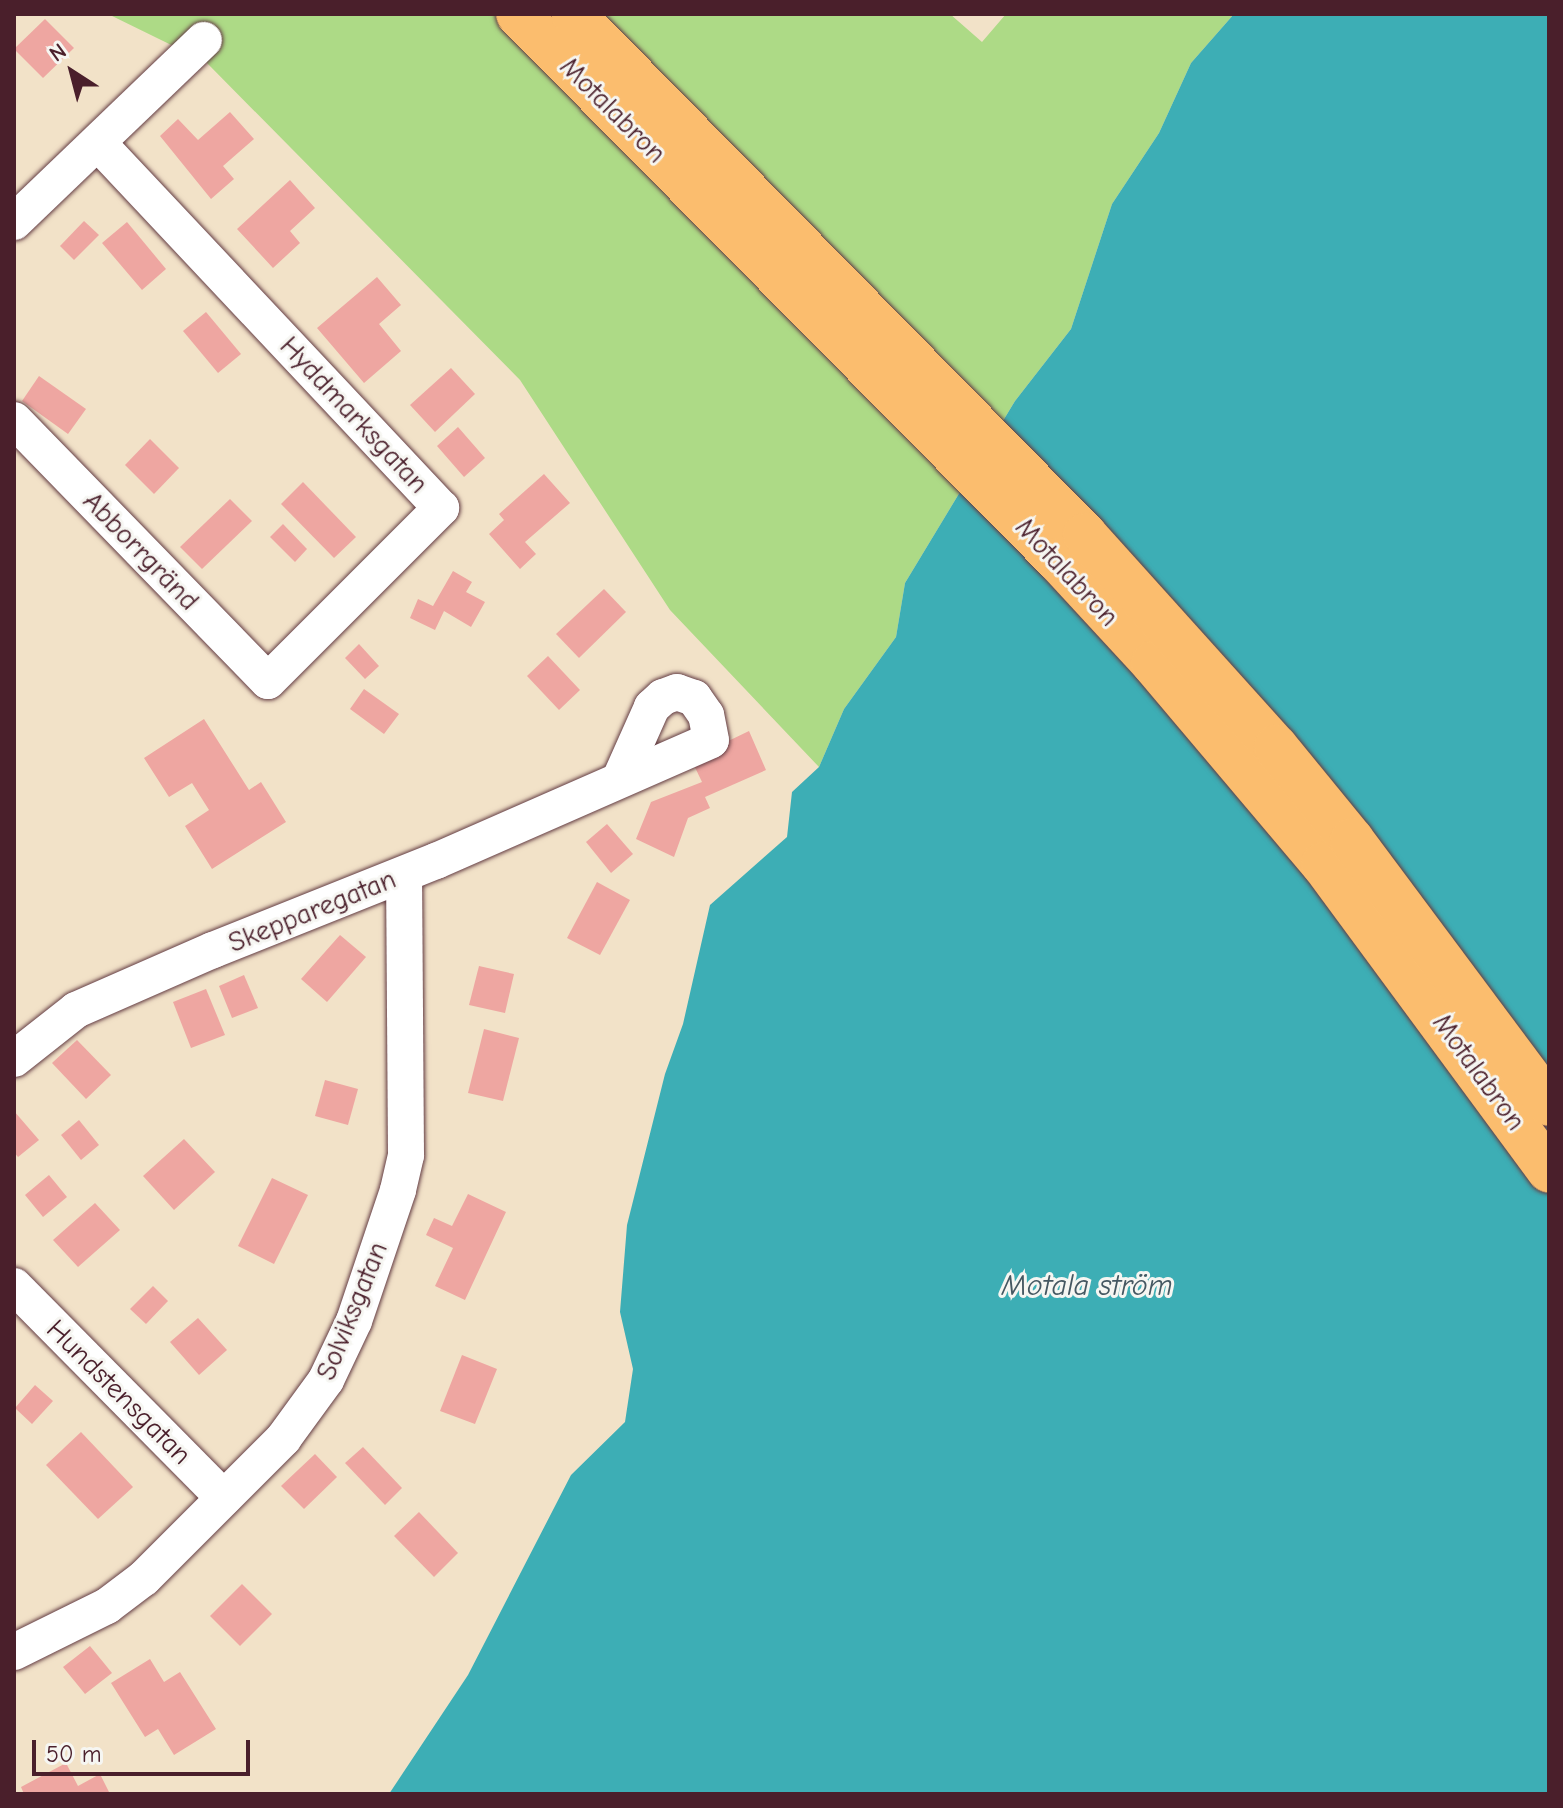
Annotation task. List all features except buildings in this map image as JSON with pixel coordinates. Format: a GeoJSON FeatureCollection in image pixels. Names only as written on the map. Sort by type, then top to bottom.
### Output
{"type":"FeatureCollection","features":[{"type":"Feature","properties":{"kind":"highway","name":"Motalabron"},"geometry":{"type":"LineString","coordinates":[[573,14],[1085,535],[1276,747],[1352,840],[1549,1104]]}},
{"type":"Feature","properties":{"kind":"highway","name":"Motalabron"},"geometry":{"type":"LineString","coordinates":[[523,19],[1058,560],[1153,663],[1323,864],[1549,1171]]}},
{"type":"Feature","properties":{"kind":"street"},"geometry":{"type":"LineString","coordinates":[[14,222],[204,40]]}},
{"type":"Feature","properties":{"kind":"street","name":"Hyddmarksgatan"},"geometry":{"type":"LineString","coordinates":[[98,143],[441,508],[268,681]]}},
{"type":"Feature","properties":{"kind":"street","name":"Abborrgränd"},"geometry":{"type":"LineString","coordinates":[[14,420],[268,681]]}},
{"type":"Feature","properties":{"kind":"street","name":"Skepparegatan"},"geometry":{"type":"LineString","coordinates":[[14,1059],[76,1010],[213,950],[404,875],[620,779]]}},
{"type":"Feature","properties":{"kind":"street","name":"Solviksgatan"},"geometry":{"type":"LineString","coordinates":[[14,1652],[107,1606],[144,1578],[290,1430],[326,1380],[354,1321],[398,1190],[406,1155],[404,875]]}},
{"type":"Feature","properties":{"kind":"street","name":"Hundstensgatan"},"geometry":{"type":"LineString","coordinates":[[14,1286],[224,1498]]}},
{"type":"Feature","properties":{"kind":"green space"},"geometry":{"type":"Polygon","coordinates":[[[108,14],[950,14],[982,42],[1006,14],[1234,14],[1191,63],[1159,133],[1112,204],[1071,329],[1015,401],[905,583],[896,637],[844,709],[819,767],[670,610],[520,380],[206,62],[108,14]]]}},
{"type":"Feature","properties":{"kind":"water","name":"Motala ström"},"geometry":{"type":"Polygon","coordinates":[[[1234,14],[1549,14],[1549,1794],[389,1794],[468,1675],[571,1475],[625,1422],[633,1369],[620,1312],[627,1225],[665,1074],[683,1024],[710,905],[787,837],[792,792],[819,767],[844,709],[896,637],[905,583],[1015,401],[1071,329],[1112,204],[1159,133],[1191,63],[1234,14]]]}}]}
